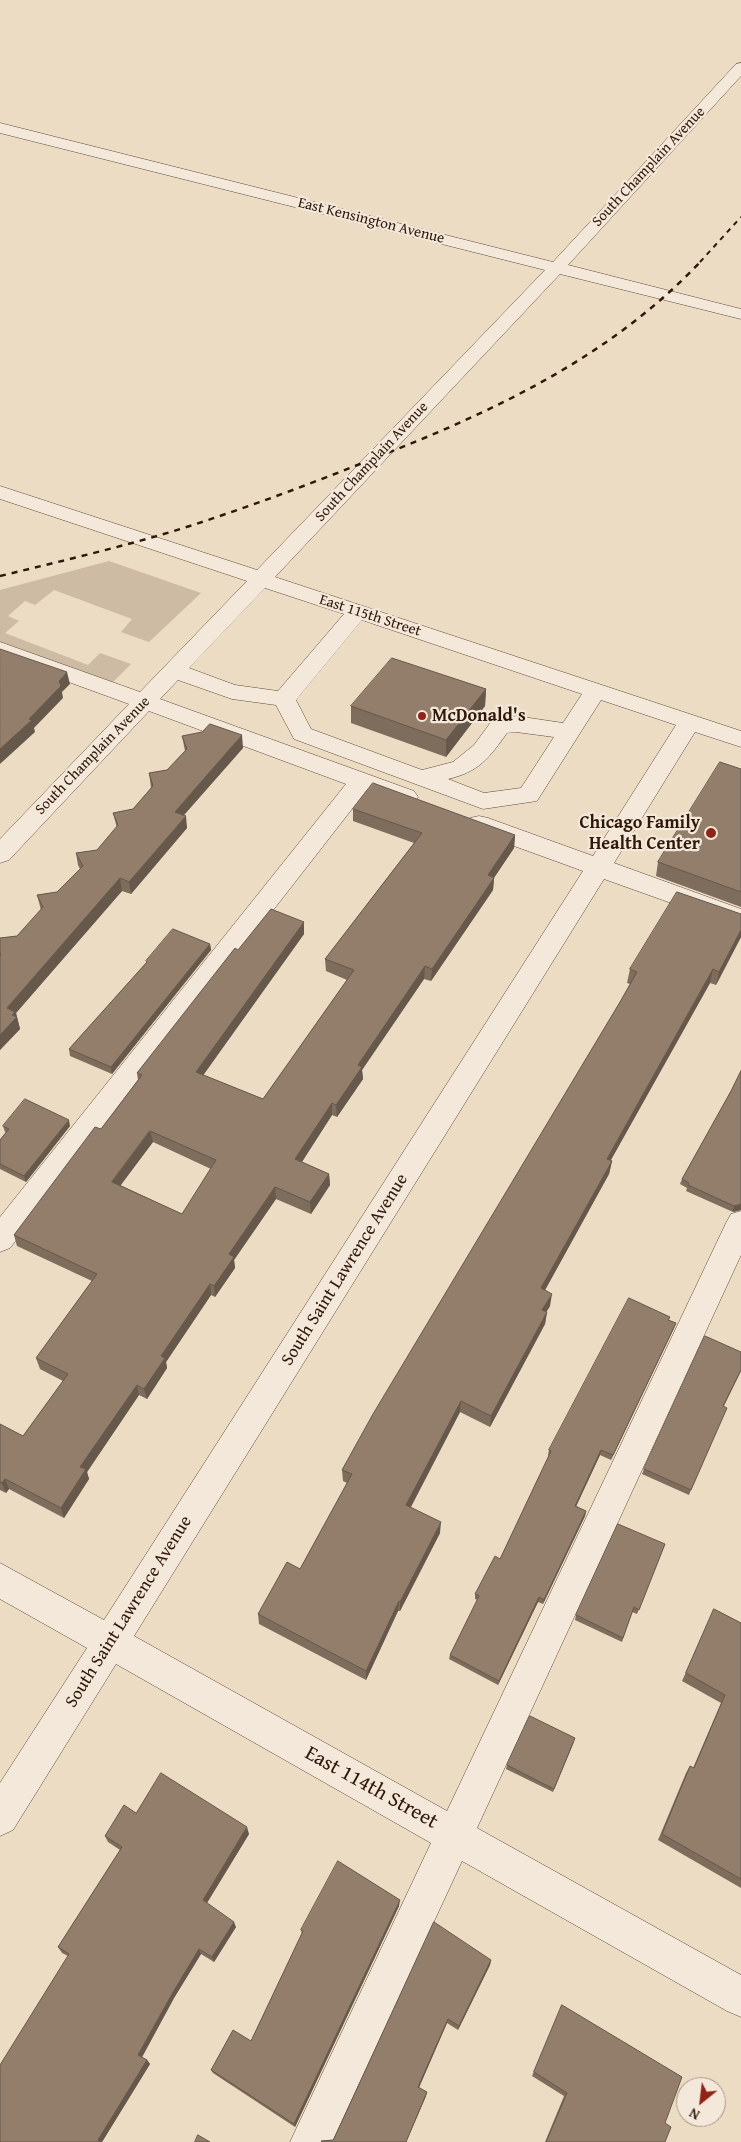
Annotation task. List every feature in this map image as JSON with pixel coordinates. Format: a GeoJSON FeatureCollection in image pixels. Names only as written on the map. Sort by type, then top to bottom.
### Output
{"type":"FeatureCollection","features":[{"type":"Feature","properties":{"kind":"street","name":"South Champlain Avenue"},"geometry":{"type":"LineString","coordinates":[[0,854],[557,267],[741,67]]}},
{"type":"Feature","properties":{"kind":"street","name":"East Kensington Avenue"},"geometry":{"type":"LineString","coordinates":[[0,128],[741,314]]}},
{"type":"Feature","properties":{"kind":"street","name":"East 115th Street"},"geometry":{"type":"LineString","coordinates":[[0,492],[741,739]]}},
{"type":"Feature","properties":{"kind":"street"},"geometry":{"type":"LineString","coordinates":[[284,699],[357,612]]}},
{"type":"Feature","properties":{"kind":"street"},"geometry":{"type":"LineString","coordinates":[[0,649],[426,805]]}},
{"type":"Feature","properties":{"kind":"street"},"geometry":{"type":"LineString","coordinates":[[174,671],[232,692],[284,699]]}},
{"type":"Feature","properties":{"kind":"street"},"geometry":{"type":"LineString","coordinates":[[284,699],[302,734],[483,801],[529,795],[595,691]]}},
{"type":"Feature","properties":{"kind":"street","name":"South Saint Lawrence Avenue"},"geometry":{"type":"LineString","coordinates":[[0,1818],[690,722]]}},
{"type":"Feature","properties":{"kind":"street"},"geometry":{"type":"LineString","coordinates":[[421,778],[462,768],[482,751],[500,728],[516,724],[569,732]]}},
{"type":"Feature","properties":{"kind":"street"},"geometry":{"type":"LineString","coordinates":[[0,1239],[361,781]]}},
{"type":"Feature","properties":{"kind":"street"},"geometry":{"type":"LineString","coordinates":[[454,815],[741,919]]}},
{"type":"Feature","properties":{"kind":"street"},"geometry":{"type":"LineString","coordinates":[[311,2142],[741,1223]]}},
{"type":"Feature","properties":{"kind":"street","name":"East 114th Street"},"geometry":{"type":"LineString","coordinates":[[0,1580],[741,1997]]}},
{"type":"Feature","properties":{"kind":"shaded area"},"geometry":{"type":"Polygon","coordinates":[[[109,561],[201,593],[149,642],[121,632],[132,619],[54,590],[35,605],[25,601],[8,616],[19,621],[5,633],[88,665],[100,653],[131,664],[110,685],[0,644],[0,590],[109,561]]]}},
{"type":"Feature","properties":{"kind":"building"},"geometry":{"type":"Polygon","coordinates":[[[0,649],[67,672],[59,681],[61,686],[29,719],[32,720],[0,749],[0,649]]]}},
{"type":"Feature","properties":{"kind":"building","name":"McDonald's"},"geometry":{"type":"Polygon","coordinates":[[[392,658],[486,689],[446,740],[351,706],[392,658]]]}},
{"type":"Feature","properties":{"kind":"building"},"geometry":{"type":"Polygon","coordinates":[[[210,724],[242,735],[175,812],[186,816],[129,882],[120,878],[7,1008],[15,1012],[12,1015],[17,1017],[0,1035],[0,938],[17,936],[43,907],[37,895],[57,892],[83,866],[76,853],[97,850],[118,825],[113,813],[133,809],[153,786],[149,773],[167,770],[187,749],[182,736],[202,732],[210,724]]]}},
{"type":"Feature","properties":{"kind":"building","name":"Chicago Family Health Center"},"geometry":{"type":"Polygon","coordinates":[[[720,762],[741,769],[741,892],[658,862],[720,762]]]}},
{"type":"Feature","properties":{"kind":"building"},"geometry":{"type":"Polygon","coordinates":[[[373,783],[515,835],[488,875],[494,878],[432,969],[425,966],[358,1065],[362,1067],[336,1105],[332,1103],[295,1159],[329,1174],[310,1202],[275,1187],[229,1254],[234,1257],[214,1286],[210,1284],[161,1356],[165,1358],[144,1389],[137,1385],[80,1467],[86,1469],[61,1508],[5,1479],[2,1483],[0,1482],[0,1424],[23,1436],[68,1374],[36,1358],[97,1274],[14,1235],[95,1127],[101,1129],[142,1075],[137,1073],[235,948],[238,950],[271,909],[304,922],[196,1072],[263,1099],[354,970],[325,959],[422,833],[353,809],[373,783]],[[150,1131],[112,1182],[182,1214],[216,1160],[150,1131]]]}},
{"type":"Feature","properties":{"kind":"building"},"geometry":{"type":"Polygon","coordinates":[[[677,892],[741,914],[741,930],[719,972],[713,969],[607,1159],[612,1161],[541,1288],[552,1294],[542,1310],[547,1312],[491,1416],[461,1401],[406,1505],[441,1522],[399,1601],[366,1671],[258,1614],[287,1562],[300,1569],[352,1474],[342,1470],[373,1414],[620,1002],[637,972],[630,969],[677,892]]]}},
{"type":"Feature","properties":{"kind":"building"},"geometry":{"type":"Polygon","coordinates":[[[173,929],[210,944],[111,1067],[69,1049],[147,962],[173,929]]]}},
{"type":"Feature","properties":{"kind":"building"},"geometry":{"type":"Polygon","coordinates":[[[741,1071],[741,1204],[734,1206],[688,1185],[689,1183],[682,1179],[741,1071]]]}},
{"type":"Feature","properties":{"kind":"building"},"geometry":{"type":"Polygon","coordinates":[[[25,1099],[69,1120],[24,1176],[0,1164],[0,1140],[9,1129],[3,1126],[25,1099]]]}},
{"type":"Feature","properties":{"kind":"building"},"geometry":{"type":"Polygon","coordinates":[[[629,1298],[670,1317],[668,1320],[676,1323],[613,1455],[601,1450],[575,1506],[586,1511],[544,1600],[539,1597],[499,1681],[450,1655],[479,1596],[475,1594],[495,1556],[500,1559],[551,1451],[549,1450],[629,1298]]]}},
{"type":"Feature","properties":{"kind":"building"},"geometry":{"type":"Polygon","coordinates":[[[705,1336],[741,1352],[741,1370],[723,1406],[727,1408],[691,1490],[644,1469],[705,1336]]]}},
{"type":"Feature","properties":{"kind":"building"},"geometry":{"type":"Polygon","coordinates":[[[618,1524],[665,1544],[639,1610],[634,1607],[623,1638],[576,1615],[618,1524]]]}},
{"type":"Feature","properties":{"kind":"building"},"geometry":{"type":"Polygon","coordinates":[[[714,1609],[741,1623],[741,1879],[662,1834],[690,1766],[694,1768],[725,1695],[686,1673],[714,1609]]]}},
{"type":"Feature","properties":{"kind":"building"},"geometry":{"type":"Polygon","coordinates":[[[530,1716],[575,1738],[554,1789],[507,1765],[530,1716]]]}},
{"type":"Feature","properties":{"kind":"building"},"geometry":{"type":"Polygon","coordinates":[[[161,1773],[247,1827],[203,1900],[234,1922],[212,1957],[199,1949],[138,2055],[147,2060],[98,2140],[100,2142],[0,2142],[0,2065],[69,1954],[58,1947],[122,1847],[105,1836],[124,1805],[136,1813],[161,1773]]]}},
{"type":"Feature","properties":{"kind":"building"},"geometry":{"type":"Polygon","coordinates":[[[338,1861],[400,1900],[294,2124],[211,2070],[233,2030],[251,2041],[303,1931],[301,1930],[338,1861]]]}},
{"type":"Feature","properties":{"kind":"building"},"geometry":{"type":"Polygon","coordinates":[[[434,1922],[491,1960],[459,2026],[448,2019],[418,2087],[427,2092],[406,2142],[321,2141],[333,2140],[434,1922]]]}},
{"type":"Feature","properties":{"kind":"building"},"geometry":{"type":"Polygon","coordinates":[[[562,2005],[682,2077],[676,2077],[676,2093],[665,2123],[671,2127],[665,2142],[546,2142],[567,2093],[534,2072],[562,2005]]]}},
{"type":"Feature","properties":{"kind":"building"},"geometry":{"type":"Polygon","coordinates":[[[198,2135],[210,2142],[195,2142],[198,2135]]]}},
{"type":"Feature","properties":{"kind":"railway"},"geometry":{"type":"LineString","coordinates":[[700,262],[741,217]]}},
{"type":"Feature","properties":{"kind":"railway"},"geometry":{"type":"LineString","coordinates":[[0,576],[87,555],[200,523],[329,476],[468,419],[552,376],[592,351],[631,324],[667,294],[700,262]]}},
{"type":"Feature","properties":{"kind":"place","name":"McDonald's"},"geometry":{"type":"Point","coordinates":[422,716]}},
{"type":"Feature","properties":{"kind":"place","name":"Chicago Family Health Center"},"geometry":{"type":"Point","coordinates":[711,833]}}]}
